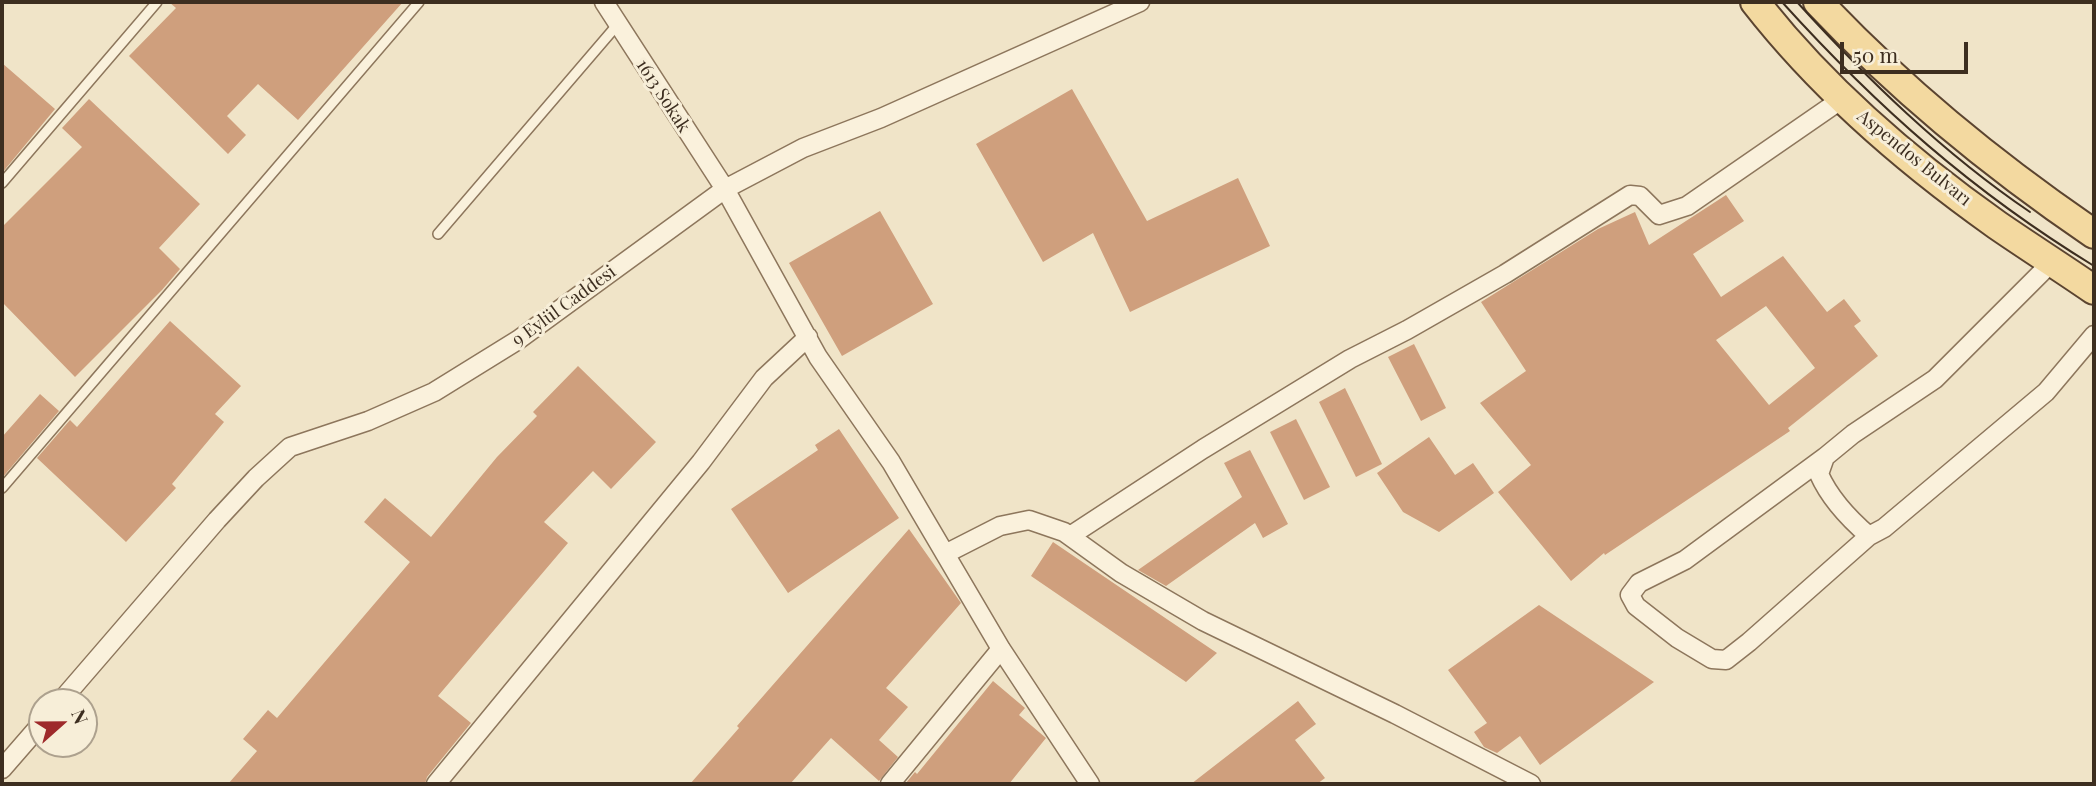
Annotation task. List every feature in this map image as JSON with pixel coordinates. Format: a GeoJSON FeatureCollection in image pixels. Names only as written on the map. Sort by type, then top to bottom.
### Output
{"type":"FeatureCollection","features":[{"type":"Feature","properties":{"kind":"main road","name":"Aspendos Bulvarı"},"geometry":{"type":"LineString","coordinates":[[1755,2],[1842,99],[1968,202],[2094,290]]}},
{"type":"Feature","properties":{"kind":"main road"},"geometry":{"type":"LineString","coordinates":[[1818,2],[1864,51],[1952,129],[2028,189],[2094,234]]}},
{"type":"Feature","properties":{"kind":"street","name":"1613 Sokak"},"geometry":{"type":"LineString","coordinates":[[604,2],[724,189],[818,357],[891,462],[1000,649],[1090,784]]}},
{"type":"Feature","properties":{"kind":"street","name":"9 Eylül Caddesi"},"geometry":{"type":"LineString","coordinates":[[72,688],[217,520],[256,478],[290,447],[368,421],[435,392],[518,340],[724,189],[803,148],[881,118],[1140,2]]}},
{"type":"Feature","properties":{"kind":"street"},"geometry":{"type":"LineString","coordinates":[[1070,536],[1203,449],[1339,366],[1505,274],[1630,195],[1640,196],[1659,215],[1687,206],[1842,99]]}},
{"type":"Feature","properties":{"kind":"street"},"geometry":{"type":"LineString","coordinates":[[2053,261],[1935,379],[1853,434],[1685,560],[1639,583],[1630,595],[1636,606],[1677,638],[1712,659],[1726,660],[1869,536],[1894,520],[2046,392],[2094,335]]}},
{"type":"Feature","properties":{"kind":"street"},"geometry":{"type":"LineString","coordinates":[[436,784],[701,462],[764,378],[808,337]]}},
{"type":"Feature","properties":{"kind":"street"},"geometry":{"type":"LineString","coordinates":[[1825,457],[1819,474],[1826,491],[1849,519],[1869,536]]}},
{"type":"Feature","properties":{"kind":"street"},"geometry":{"type":"LineString","coordinates":[[945,554],[1000,526],[1029,520],[1064,532],[1121,573],[1203,621],[1395,714],[1531,784]]}},
{"type":"Feature","properties":{"kind":"street"},"geometry":{"type":"LineString","coordinates":[[890,784],[1000,649]]}},
{"type":"Feature","properties":{"kind":"street"},"geometry":{"type":"LineString","coordinates":[[2,769],[28,739]]}},
{"type":"Feature","properties":{"kind":"lane"},"geometry":{"type":"LineString","coordinates":[[2,183],[157,2]]}},
{"type":"Feature","properties":{"kind":"lane"},"geometry":{"type":"LineString","coordinates":[[2,488],[419,2]]}},
{"type":"Feature","properties":{"kind":"lane"},"geometry":{"type":"LineString","coordinates":[[438,234],[618,24]]}},
{"type":"Feature","properties":{"kind":"building"},"geometry":{"type":"Polygon","coordinates":[[[169,2],[403,2],[298,120],[258,84],[227,116],[246,135],[228,154],[129,56],[176,8],[169,2]]]}},
{"type":"Feature","properties":{"kind":"building"},"geometry":{"type":"Polygon","coordinates":[[[2,63],[55,109],[2,173],[2,63]]]}},
{"type":"Feature","properties":{"kind":"building"},"geometry":{"type":"Polygon","coordinates":[[[1072,89],[1147,221],[1238,178],[1270,246],[1130,312],[1093,233],[1043,262],[976,144],[1072,89]]]}},
{"type":"Feature","properties":{"kind":"building"},"geometry":{"type":"Polygon","coordinates":[[[89,99],[200,204],[159,248],[180,269],[75,377],[2,302],[2,227],[82,147],[62,128],[89,99]]]}},
{"type":"Feature","properties":{"kind":"building"},"geometry":{"type":"Polygon","coordinates":[[[1726,195],[1744,221],[1693,254],[1721,297],[1783,256],[1827,312],[1844,299],[1861,321],[1854,326],[1878,356],[1788,428],[1790,431],[1605,555],[1604,553],[1571,581],[1498,492],[1531,465],[1480,403],[1526,371],[1481,302],[1598,229],[1635,212],[1649,245],[1726,195]],[[1766,306],[1716,340],[1769,405],[1815,368],[1766,306]]]}},
{"type":"Feature","properties":{"kind":"building"},"geometry":{"type":"Polygon","coordinates":[[[880,211],[933,304],[842,356],[789,263],[880,211]]]}},
{"type":"Feature","properties":{"kind":"building"},"geometry":{"type":"Polygon","coordinates":[[[170,321],[241,386],[215,414],[224,422],[172,484],[176,488],[126,542],[37,458],[70,420],[77,427],[170,321]]]}},
{"type":"Feature","properties":{"kind":"building"},"geometry":{"type":"Polygon","coordinates":[[[1414,344],[1446,408],[1421,421],[1388,357],[1414,344]]]}},
{"type":"Feature","properties":{"kind":"building"},"geometry":{"type":"Polygon","coordinates":[[[578,366],[656,442],[611,489],[593,471],[544,522],[568,543],[438,696],[471,723],[427,777],[425,784],[228,784],[257,751],[243,739],[268,710],[277,718],[410,562],[364,522],[385,498],[431,537],[497,457],[537,416],[533,412],[578,366]]]}},
{"type":"Feature","properties":{"kind":"building"},"geometry":{"type":"Polygon","coordinates":[[[1345,388],[1382,464],[1356,477],[1319,402],[1345,388]]]}},
{"type":"Feature","properties":{"kind":"building"},"geometry":{"type":"Polygon","coordinates":[[[40,394],[59,411],[2,478],[2,437],[40,394]]]}},
{"type":"Feature","properties":{"kind":"building"},"geometry":{"type":"Polygon","coordinates":[[[1296,419],[1330,487],[1304,500],[1270,432],[1296,419]]]}},
{"type":"Feature","properties":{"kind":"building"},"geometry":{"type":"Polygon","coordinates":[[[839,429],[899,518],[788,593],[731,509],[818,450],[815,445],[839,429]]]}},
{"type":"Feature","properties":{"kind":"building"},"geometry":{"type":"Polygon","coordinates":[[[1429,437],[1455,475],[1473,463],[1494,493],[1439,532],[1403,512],[1377,473],[1429,437]]]}},
{"type":"Feature","properties":{"kind":"building"},"geometry":{"type":"Polygon","coordinates":[[[1250,450],[1288,524],[1263,538],[1255,523],[1166,586],[1138,570],[1242,497],[1224,463],[1250,450]]]}},
{"type":"Feature","properties":{"kind":"building"},"geometry":{"type":"Polygon","coordinates":[[[909,529],[961,603],[886,688],[908,707],[879,740],[898,757],[879,781],[831,738],[790,784],[690,784],[739,728],[737,726],[909,529]]]}},
{"type":"Feature","properties":{"kind":"building"},"geometry":{"type":"Polygon","coordinates":[[[1053,542],[1217,653],[1186,682],[1031,576],[1053,542]]]}},
{"type":"Feature","properties":{"kind":"building"},"geometry":{"type":"Polygon","coordinates":[[[1539,605],[1654,682],[1540,765],[1520,736],[1497,753],[1484,747],[1474,732],[1487,723],[1448,670],[1539,605]]]}},
{"type":"Feature","properties":{"kind":"building"},"geometry":{"type":"Polygon","coordinates":[[[993,681],[1025,708],[1019,715],[1046,738],[1009,784],[905,784],[915,772],[917,774],[993,681]]]}},
{"type":"Feature","properties":{"kind":"building"},"geometry":{"type":"Polygon","coordinates":[[[1298,701],[1316,724],[1295,740],[1325,778],[1317,784],[1191,784],[1298,701]]]}},
{"type":"Feature","properties":{"kind":"tram line"},"geometry":{"type":"LineString","coordinates":[[1782,2],[1854,77],[1928,146],[2008,208],[2094,266]]}},
{"type":"Feature","properties":{"kind":"tram line"},"geometry":{"type":"LineString","coordinates":[[1797,2],[1907,114],[1967,165],[2030,212]]}}]}
